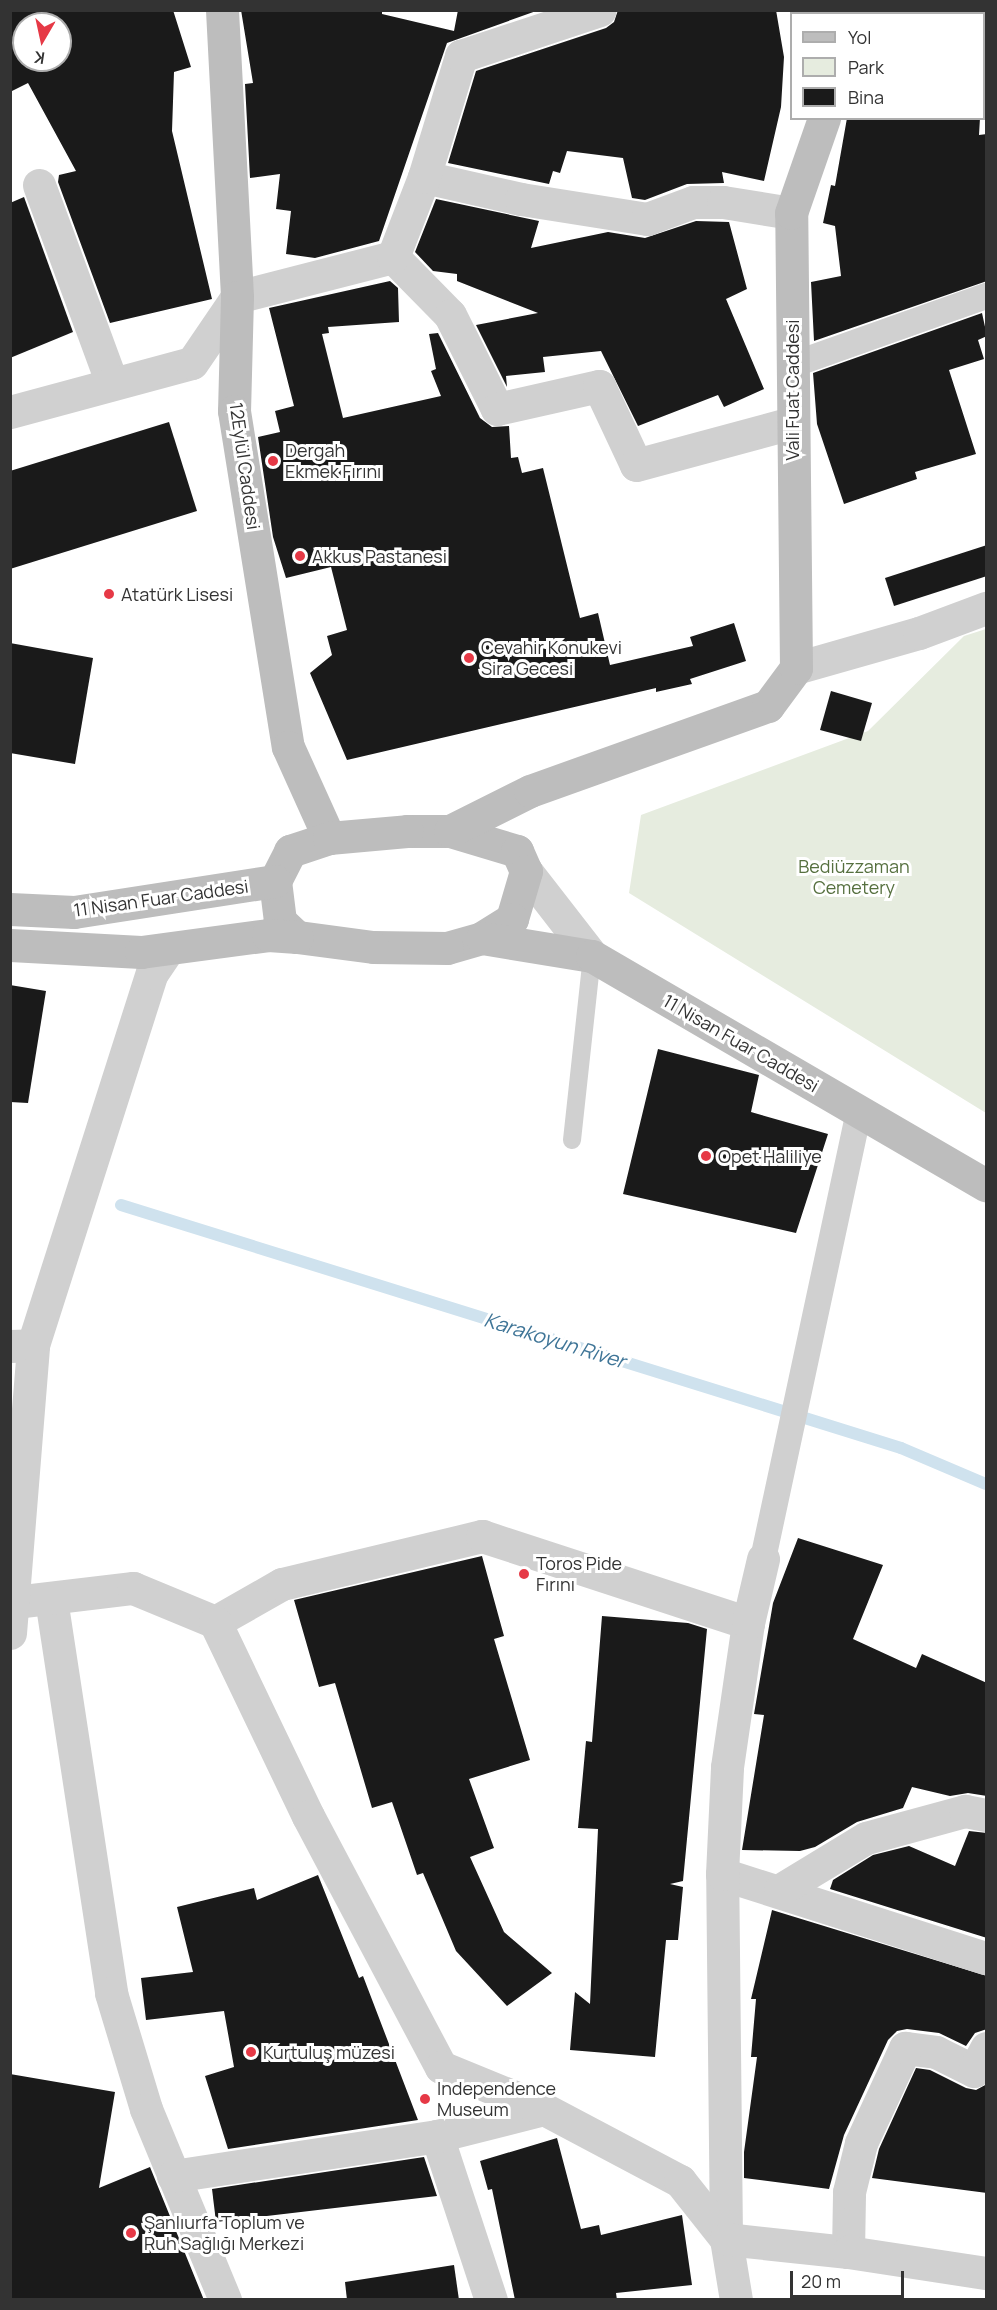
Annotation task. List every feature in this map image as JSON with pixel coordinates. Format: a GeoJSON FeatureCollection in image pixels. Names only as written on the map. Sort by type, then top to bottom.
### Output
{"type":"FeatureCollection","features":[{"type":"Feature","properties":{"kind":"main road","name":"12Eylül Caddesi"},"geometry":{"type":"LineString","coordinates":[[222,10],[237,297],[234,411],[288,747],[328,838]]}},
{"type":"Feature","properties":{"kind":"main road","name":"Vali Fuat Caddesi"},"geometry":{"type":"LineString","coordinates":[[796,668],[791,213],[823,120]]}},
{"type":"Feature","properties":{"kind":"main road"},"geometry":{"type":"LineString","coordinates":[[450,831],[530,791],[768,706],[796,668]]}},
{"type":"Feature","properties":{"kind":"main road"},"geometry":{"type":"LineString","coordinates":[[10,945],[141,952],[268,935],[373,947],[436,948],[482,938],[512,919],[526,871],[517,851],[450,831],[328,838],[290,851],[275,881],[280,921],[297,937]]}},
{"type":"Feature","properties":{"kind":"main road","name":"11 Nisan Fuar Caddesi"},"geometry":{"type":"LineString","coordinates":[[10,909],[74,912],[275,881]]}},
{"type":"Feature","properties":{"kind":"main road","name":"11 Nisan Fuar Caddesi"},"geometry":{"type":"LineString","coordinates":[[482,938],[592,957],[987,1185]]}},
{"type":"Feature","properties":{"kind":"street"},"geometry":{"type":"LineString","coordinates":[[393,257],[424,177],[461,56],[514,24],[600,10]]}},
{"type":"Feature","properties":{"kind":"street"},"geometry":{"type":"LineString","coordinates":[[424,177],[521,200],[647,219],[693,202],[723,202],[791,213]]}},
{"type":"Feature","properties":{"kind":"street"},"geometry":{"type":"LineString","coordinates":[[39,185],[112,382]]}},
{"type":"Feature","properties":{"kind":"street"},"geometry":{"type":"LineString","coordinates":[[15,402],[192,363],[237,297],[393,257]]}},
{"type":"Feature","properties":{"kind":"street"},"geometry":{"type":"LineString","coordinates":[[393,257],[450,315],[497,409],[599,386],[636,465],[792,423]]}},
{"type":"Feature","properties":{"kind":"street"},"geometry":{"type":"LineString","coordinates":[[792,365],[987,296]]}},
{"type":"Feature","properties":{"kind":"street"},"geometry":{"type":"LineString","coordinates":[[796,668],[919,633],[987,608]]}},
{"type":"Feature","properties":{"kind":"street"},"geometry":{"type":"LineString","coordinates":[[526,871],[592,957]]}},
{"type":"Feature","properties":{"kind":"street"},"geometry":{"type":"LineString","coordinates":[[168,949],[153,973],[22,1346],[13,1617],[51,1599],[134,1588],[215,1622],[308,1816],[441,2067],[544,2109],[680,2181],[726,2239],[848,2252],[987,2273]]}},
{"type":"Feature","properties":{"kind":"street"},"geometry":{"type":"LineString","coordinates":[[736,2300],[726,2239],[722,1874],[727,1767],[748,1623],[859,1112]]}},
{"type":"Feature","properties":{"kind":"street"},"geometry":{"type":"LineString","coordinates":[[215,1622],[282,1584],[482,1536],[748,1623]]}},
{"type":"Feature","properties":{"kind":"street"},"geometry":{"type":"LineString","coordinates":[[51,1599],[111,1993],[146,2109],[225,2300]]}},
{"type":"Feature","properties":{"kind":"street"},"geometry":{"type":"LineString","coordinates":[[780,1890],[866,1838],[965,1811],[987,1815]]}},
{"type":"Feature","properties":{"kind":"street"},"geometry":{"type":"LineString","coordinates":[[722,1874],[780,1890],[987,1958]]}},
{"type":"Feature","properties":{"kind":"street"},"geometry":{"type":"LineString","coordinates":[[848,2252],[849,2192],[861,2143],[905,2048],[936,2052],[974,2071],[987,2048]]}},
{"type":"Feature","properties":{"kind":"street"},"geometry":{"type":"LineString","coordinates":[[173,2176],[437,2136],[544,2109]]}},
{"type":"Feature","properties":{"kind":"street"},"geometry":{"type":"LineString","coordinates":[[437,2136],[491,2300]]}},
{"type":"Feature","properties":{"kind":"lane"},"geometry":{"type":"LineString","coordinates":[[572,1140],[592,957]]}},
{"type":"Feature","properties":{"kind":"green space","name":"Bediüzzaman Cemetery"},"geometry":{"type":"Polygon","coordinates":[[[986,629],[986,1113],[629,893],[641,815],[868,731],[964,636],[986,629]]]}},
{"type":"Feature","properties":{"kind":"building"},"geometry":{"type":"Polygon","coordinates":[[[10,10],[173,10],[191,67],[174,72],[172,131],[212,299],[110,323],[58,182],[59,175],[76,171],[28,83],[10,92],[10,10]]]}},
{"type":"Feature","properties":{"kind":"building"},"geometry":{"type":"Polygon","coordinates":[[[241,10],[382,10],[382,14],[454,31],[458,10],[539,10],[447,43],[379,241],[315,258],[286,254],[291,211],[276,209],[280,174],[250,178],[245,84],[253,83],[241,10]]]}},
{"type":"Feature","properties":{"kind":"building"},"geometry":{"type":"Polygon","coordinates":[[[618,10],[776,10],[784,57],[781,107],[764,181],[722,172],[724,183],[687,184],[645,200],[632,198],[623,158],[567,151],[560,173],[553,171],[549,184],[448,163],[476,71],[606,28],[614,22],[618,10]]]}},
{"type":"Feature","properties":{"kind":"building"},"geometry":{"type":"Polygon","coordinates":[[[847,120],[980,120],[979,135],[987,134],[987,281],[814,341],[811,282],[841,276],[835,226],[823,223],[831,185],[835,186],[847,120]]]}},
{"type":"Feature","properties":{"kind":"building"},"geometry":{"type":"Polygon","coordinates":[[[24,197],[73,332],[10,358],[10,203],[24,197]]]}},
{"type":"Feature","properties":{"kind":"building"},"geometry":{"type":"Polygon","coordinates":[[[436,199],[539,221],[531,248],[608,232],[645,238],[696,221],[729,222],[747,289],[726,299],[764,389],[724,407],[718,395],[638,426],[601,351],[543,357],[545,372],[506,376],[507,387],[476,325],[538,313],[457,281],[457,274],[433,271],[415,252],[436,199]]]}},
{"type":"Feature","properties":{"kind":"building"},"geometry":{"type":"Polygon","coordinates":[[[390,281],[398,288],[399,322],[328,327],[329,333],[322,334],[343,418],[441,396],[431,371],[436,369],[429,334],[438,333],[480,418],[492,427],[509,426],[511,458],[518,457],[522,473],[543,468],[580,618],[598,613],[610,665],[693,646],[690,637],[734,623],[746,661],[690,679],[692,684],[656,692],[656,688],[347,760],[310,673],[332,655],[327,636],[347,630],[331,567],[286,578],[273,537],[258,437],[280,432],[275,411],[294,406],[269,308],[390,281]]]}},
{"type":"Feature","properties":{"kind":"building"},"geometry":{"type":"Polygon","coordinates":[[[982,313],[987,336],[978,340],[984,359],[949,370],[976,454],[915,472],[917,479],[844,504],[817,424],[813,373],[982,313]]]}},
{"type":"Feature","properties":{"kind":"building"},"geometry":{"type":"Polygon","coordinates":[[[169,422],[197,511],[10,569],[10,471],[169,422]]]}},
{"type":"Feature","properties":{"kind":"building"},"geometry":{"type":"Polygon","coordinates":[[[987,545],[987,576],[894,606],[885,578],[987,545]]]}},
{"type":"Feature","properties":{"kind":"building"},"geometry":{"type":"Polygon","coordinates":[[[10,643],[93,658],[75,764],[10,753],[10,643]]]}},
{"type":"Feature","properties":{"kind":"building"},"geometry":{"type":"Polygon","coordinates":[[[831,691],[872,703],[861,741],[820,730],[831,691]]]}},
{"type":"Feature","properties":{"kind":"building"},"geometry":{"type":"Polygon","coordinates":[[[10,985],[46,991],[28,1103],[10,1102],[10,985]]]}},
{"type":"Feature","properties":{"kind":"building"},"geometry":{"type":"Polygon","coordinates":[[[658,1049],[759,1075],[751,1112],[828,1134],[796,1233],[623,1194],[658,1049]]]}},
{"type":"Feature","properties":{"kind":"building"},"geometry":{"type":"Polygon","coordinates":[[[798,1538],[883,1565],[853,1639],[916,1668],[922,1654],[987,1683],[987,1796],[968,1793],[950,1796],[912,1787],[903,1808],[857,1822],[815,1847],[800,1851],[742,1850],[764,1715],[754,1714],[773,1603],[798,1538]]]}},
{"type":"Feature","properties":{"kind":"building"},"geometry":{"type":"Polygon","coordinates":[[[482,1556],[504,1636],[494,1639],[530,1760],[469,1779],[494,1848],[470,1857],[504,1932],[552,1973],[507,2006],[456,1951],[423,1873],[417,1875],[392,1802],[372,1808],[335,1683],[319,1687],[294,1600],[482,1556]]]}},
{"type":"Feature","properties":{"kind":"building"},"geometry":{"type":"Polygon","coordinates":[[[602,1616],[688,1623],[707,1629],[683,1881],[670,1884],[683,1887],[678,1940],[666,1940],[655,2057],[570,2050],[575,1992],[590,2004],[598,1829],[578,1828],[586,1741],[592,1742],[602,1616]]]}},
{"type":"Feature","properties":{"kind":"building"},"geometry":{"type":"Polygon","coordinates":[[[969,1831],[987,1833],[987,1938],[830,1889],[833,1880],[873,1855],[909,1846],[955,1866],[969,1831]]]}},
{"type":"Feature","properties":{"kind":"building"},"geometry":{"type":"Polygon","coordinates":[[[318,1875],[359,1978],[363,1976],[418,2120],[228,2149],[205,2076],[234,2067],[224,2011],[146,2020],[141,1978],[193,1972],[177,1907],[254,1888],[257,1900],[318,1875]]]}},
{"type":"Feature","properties":{"kind":"building"},"geometry":{"type":"Polygon","coordinates":[[[772,1910],[987,1976],[987,2029],[975,2033],[966,2046],[939,2033],[907,2029],[897,2031],[888,2040],[844,2135],[829,2189],[744,2178],[744,2152],[757,2057],[751,2057],[756,1999],[751,1999],[772,1910]]]}},
{"type":"Feature","properties":{"kind":"building"},"geometry":{"type":"Polygon","coordinates":[[[916,2068],[930,2070],[966,2088],[976,2090],[987,2084],[987,2193],[872,2178],[879,2149],[916,2068]]]}},
{"type":"Feature","properties":{"kind":"building"},"geometry":{"type":"Polygon","coordinates":[[[10,2074],[115,2092],[99,2188],[150,2167],[204,2300],[10,2300],[10,2074]]]}},
{"type":"Feature","properties":{"kind":"building"},"geometry":{"type":"Polygon","coordinates":[[[557,2138],[581,2229],[599,2225],[601,2235],[682,2215],[692,2285],[616,2293],[617,2300],[515,2300],[492,2189],[488,2190],[480,2161],[557,2138]]]}},
{"type":"Feature","properties":{"kind":"building"},"geometry":{"type":"Polygon","coordinates":[[[424,2157],[437,2196],[216,2222],[212,2189],[424,2157]]]}},
{"type":"Feature","properties":{"kind":"building"},"geometry":{"type":"Polygon","coordinates":[[[454,2265],[459,2300],[347,2300],[345,2282],[454,2265]]]}},
{"type":"Feature","properties":{"kind":"waterway","name":"Karakoyun River"},"geometry":{"type":"LineString","coordinates":[[121,1205],[901,1448],[986,1484]]}},
{"type":"Feature","properties":{"kind":"place","name":"Dergah Ekmek Fırını"},"geometry":{"type":"Point","coordinates":[273,461]}},
{"type":"Feature","properties":{"kind":"place","name":"Akkus Pastanesi"},"geometry":{"type":"Point","coordinates":[300,556]}},
{"type":"Feature","properties":{"kind":"place","name":"Atatürk Lisesi"},"geometry":{"type":"Point","coordinates":[109,594]}},
{"type":"Feature","properties":{"kind":"place","name":"Cevahir Konukevi Sira Gecesi"},"geometry":{"type":"Point","coordinates":[469,658]}},
{"type":"Feature","properties":{"kind":"place","name":"Opet Haliliye"},"geometry":{"type":"Point","coordinates":[706,1156]}},
{"type":"Feature","properties":{"kind":"place","name":"Toros Pide Fırını"},"geometry":{"type":"Point","coordinates":[524,1574]}},
{"type":"Feature","properties":{"kind":"place","name":"Kurtuluş müzesi"},"geometry":{"type":"Point","coordinates":[251,2052]}},
{"type":"Feature","properties":{"kind":"place","name":"Independence Museum"},"geometry":{"type":"Point","coordinates":[425,2099]}},
{"type":"Feature","properties":{"kind":"place","name":"Şanlıurfa Toplum ve Ruh Sağlığı Merkezi"},"geometry":{"type":"Point","coordinates":[131,2233]}}]}
